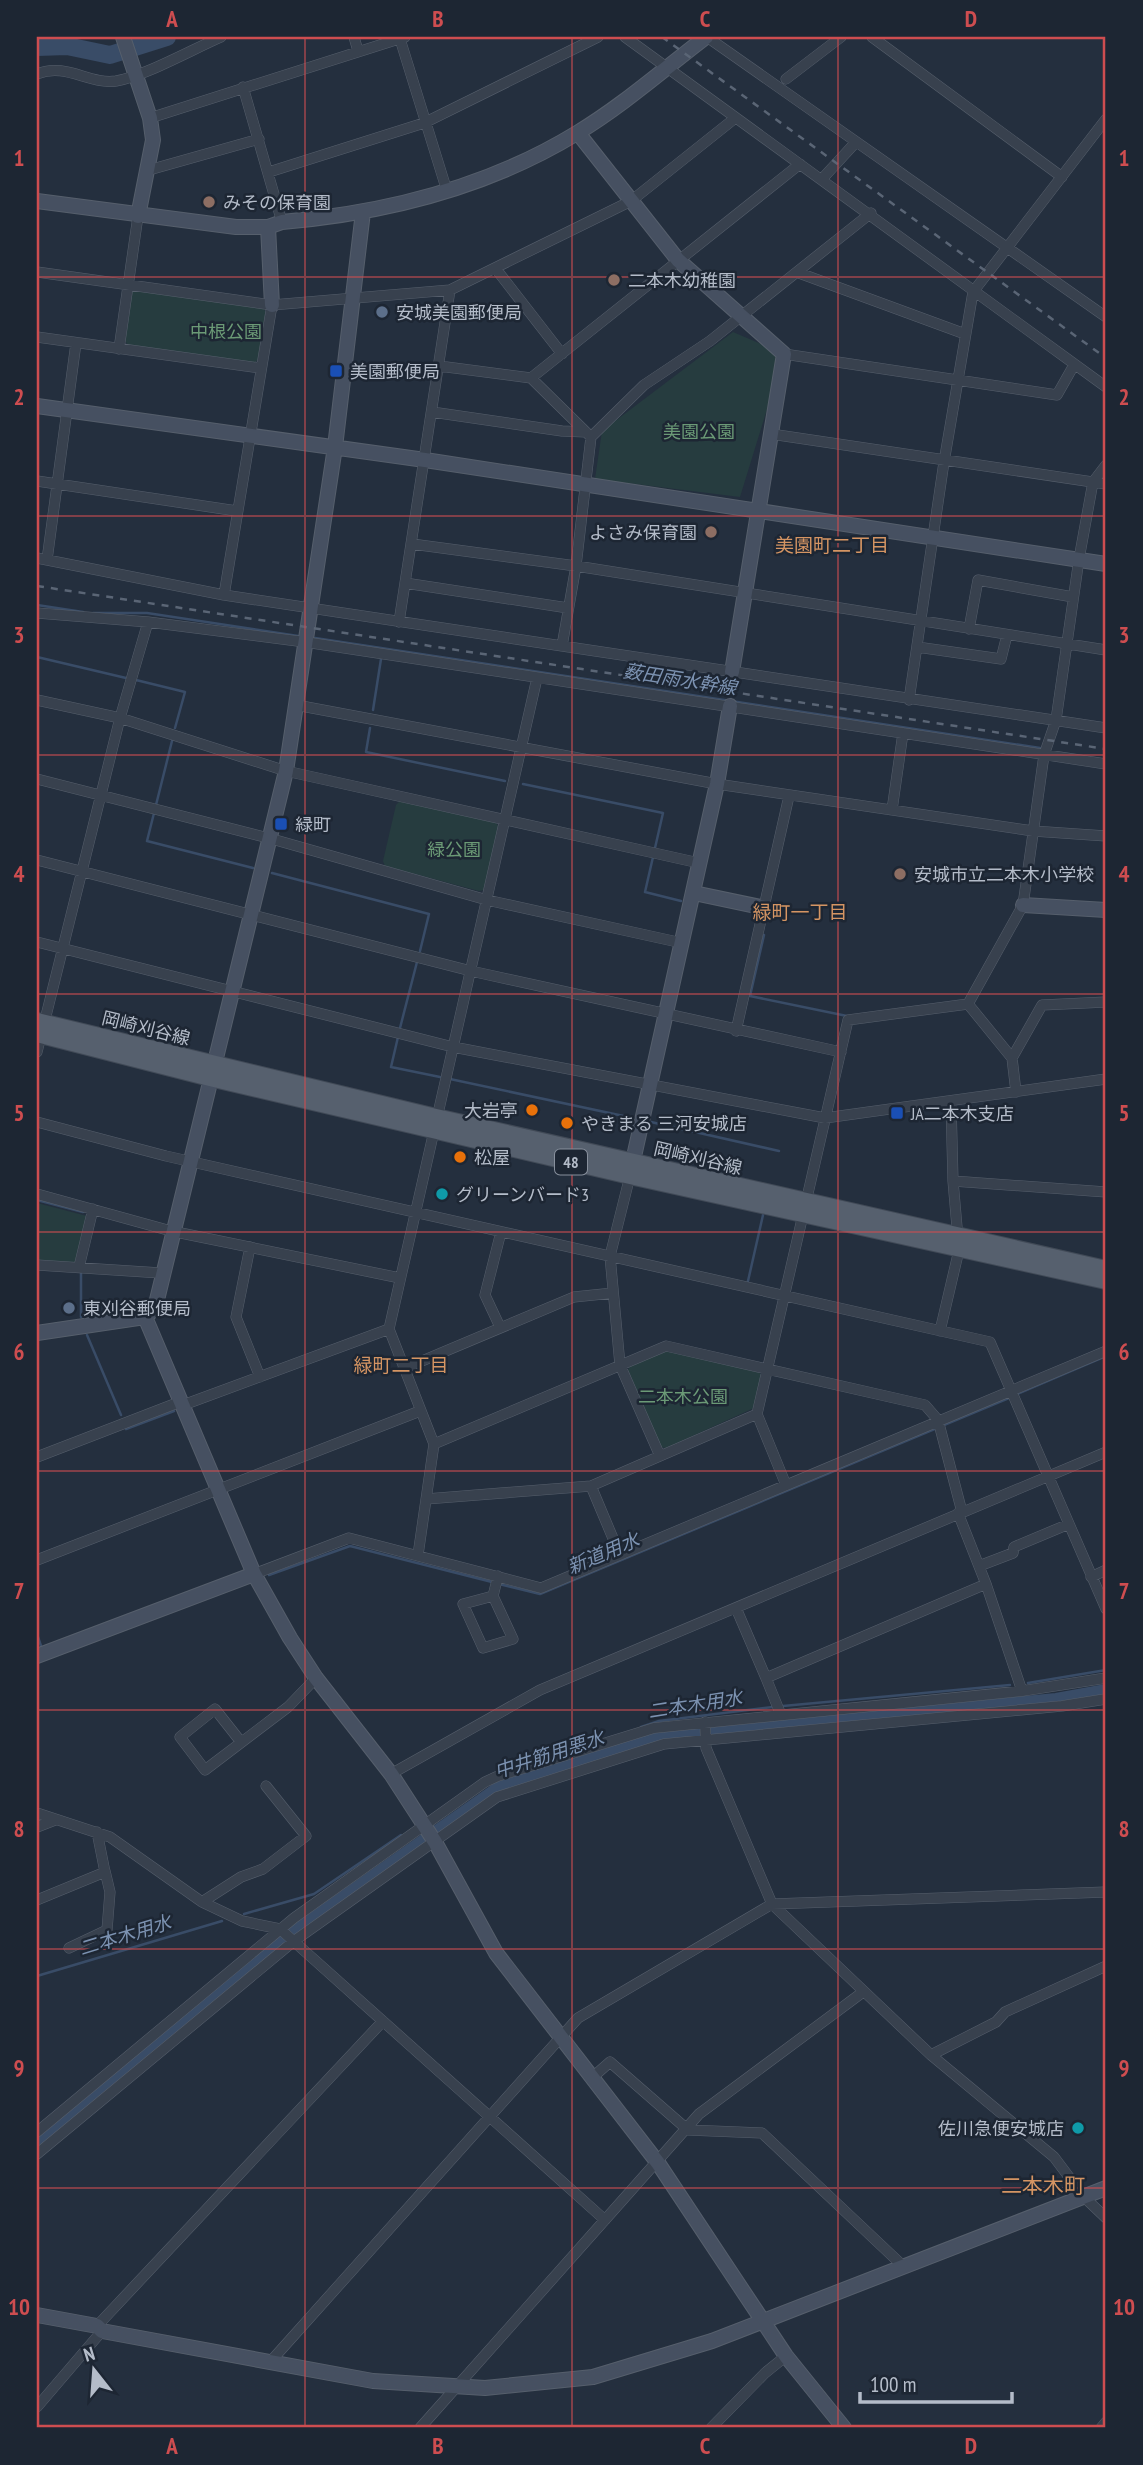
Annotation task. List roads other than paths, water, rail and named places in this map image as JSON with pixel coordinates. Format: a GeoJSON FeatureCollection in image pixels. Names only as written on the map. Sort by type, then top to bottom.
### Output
{"type":"FeatureCollection","features":[{"type":"Feature","properties":{"kind":"main road","name":"岡崎刈谷線"},"geometry":{"type":"LineString","coordinates":[[40,1028],[212,1072],[959,1244],[1106,1282]]}},
{"type":"Feature","properties":{"kind":"main road","name":"岡崎刈谷線"},"geometry":{"type":"LineString","coordinates":[[959,1244],[1106,1269]]}},
{"type":"Feature","properties":{"kind":"street"},"geometry":{"type":"LineString","coordinates":[[119,349],[138,216],[153,140],[150,118],[123,37]]}},
{"type":"Feature","properties":{"kind":"street"},"geometry":{"type":"LineString","coordinates":[[37,74],[57,70],[114,82],[221,37]]}},
{"type":"Feature","properties":{"kind":"street"},"geometry":{"type":"LineString","coordinates":[[354,37],[358,51]]}},
{"type":"Feature","properties":{"kind":"street"},"geometry":{"type":"LineString","coordinates":[[270,172],[424,123],[598,37]]}},
{"type":"Feature","properties":{"kind":"street"},"geometry":{"type":"LineString","coordinates":[[625,37],[734,119],[870,213],[973,292],[1106,387]]}},
{"type":"Feature","properties":{"kind":"street"},"geometry":{"type":"LineString","coordinates":[[37,201],[236,227],[363,212],[447,191],[499,172],[578,133],[706,37],[1106,317]]}},
{"type":"Feature","properties":{"kind":"street"},"geometry":{"type":"LineString","coordinates":[[786,79],[841,37]]}},
{"type":"Feature","properties":{"kind":"street"},"geometry":{"type":"LineString","coordinates":[[872,37],[1062,177]]}},
{"type":"Feature","properties":{"kind":"street"},"geometry":{"type":"LineString","coordinates":[[150,118],[402,38],[424,123],[447,191]]}},
{"type":"Feature","properties":{"kind":"street"},"geometry":{"type":"LineString","coordinates":[[224,595],[272,304],[275,224],[270,172],[243,87]]}},
{"type":"Feature","properties":{"kind":"street"},"geometry":{"type":"LineString","coordinates":[[37,272],[272,304],[450,290],[631,201],[734,119]]}},
{"type":"Feature","properties":{"kind":"street"},"geometry":{"type":"LineString","coordinates":[[909,700],[944,462],[973,292],[1106,119]]}},
{"type":"Feature","properties":{"kind":"street"},"geometry":{"type":"LineString","coordinates":[[578,133],[678,260],[784,354],[1057,395],[1074,365]]}},
{"type":"Feature","properties":{"kind":"street"},"geometry":{"type":"LineString","coordinates":[[149,170],[259,139]]}},
{"type":"Feature","properties":{"kind":"street"},"geometry":{"type":"LineString","coordinates":[[822,179],[856,142]]}},
{"type":"Feature","properties":{"kind":"street"},"geometry":{"type":"LineString","coordinates":[[531,378],[800,164]]}},
{"type":"Feature","properties":{"kind":"street"},"geometry":{"type":"LineString","coordinates":[[37,1333],[145,1317],[155,1308],[171,1231],[272,839],[286,771],[335,447],[363,212]]}},
{"type":"Feature","properties":{"kind":"street"},"geometry":{"type":"LineString","coordinates":[[562,646],[576,566],[589,435],[644,385],[799,273],[870,213]]}},
{"type":"Feature","properties":{"kind":"street"},"geometry":{"type":"LineString","coordinates":[[496,269],[562,354]]}},
{"type":"Feature","properties":{"kind":"street"},"geometry":{"type":"LineString","coordinates":[[799,273],[965,334]]}},
{"type":"Feature","properties":{"kind":"street"},"geometry":{"type":"LineString","coordinates":[[399,622],[450,290]]}},
{"type":"Feature","properties":{"kind":"street"},"geometry":{"type":"LineString","coordinates":[[37,337],[260,368]]}},
{"type":"Feature","properties":{"kind":"street"},"geometry":{"type":"LineString","coordinates":[[76,343],[58,484],[42,559],[224,595],[1106,728]]}},
{"type":"Feature","properties":{"kind":"street"},"geometry":{"type":"LineString","coordinates":[[733,673],[784,354]]}},
{"type":"Feature","properties":{"kind":"street"},"geometry":{"type":"LineString","coordinates":[[439,366],[531,378],[589,435]]}},
{"type":"Feature","properties":{"kind":"street"},"geometry":{"type":"LineString","coordinates":[[37,406],[425,460],[1106,564]]}},
{"type":"Feature","properties":{"kind":"street"},"geometry":{"type":"LineString","coordinates":[[432,412],[589,435]]}},
{"type":"Feature","properties":{"kind":"street"},"geometry":{"type":"LineString","coordinates":[[771,434],[944,462],[1106,484]]}},
{"type":"Feature","properties":{"kind":"street"},"geometry":{"type":"LineString","coordinates":[[968,1004],[1023,905],[1044,755],[1056,720],[1093,482],[1106,465]]}},
{"type":"Feature","properties":{"kind":"street"},"geometry":{"type":"LineString","coordinates":[[37,481],[237,511]]}},
{"type":"Feature","properties":{"kind":"street"},"geometry":{"type":"LineString","coordinates":[[412,544],[576,566],[1106,650]]}},
{"type":"Feature","properties":{"kind":"street"},"geometry":{"type":"LineString","coordinates":[[969,629],[978,580],[1073,597]]}},
{"type":"Feature","properties":{"kind":"street"},"geometry":{"type":"LineString","coordinates":[[405,583],[568,608]]}},
{"type":"Feature","properties":{"kind":"street"},"geometry":{"type":"LineString","coordinates":[[37,613],[148,622],[305,642],[1106,764]]}},
{"type":"Feature","properties":{"kind":"street"},"geometry":{"type":"LineString","coordinates":[[37,1052],[40,1028],[63,949],[120,718],[148,622]]}},
{"type":"Feature","properties":{"kind":"street"},"geometry":{"type":"LineString","coordinates":[[917,647],[1001,659],[1007,635]]}},
{"type":"Feature","properties":{"kind":"street"},"geometry":{"type":"LineString","coordinates":[[418,1555],[434,1444],[389,1329],[537,678]]}},
{"type":"Feature","properties":{"kind":"street"},"geometry":{"type":"LineString","coordinates":[[37,700],[120,718],[286,771],[699,863]]}},
{"type":"Feature","properties":{"kind":"street"},"geometry":{"type":"LineString","coordinates":[[296,705],[789,796],[1033,831],[1106,836]]}},
{"type":"Feature","properties":{"kind":"street"},"geometry":{"type":"LineString","coordinates":[[660,1456],[620,1365],[610,1256],[694,892],[730,706]]}},
{"type":"Feature","properties":{"kind":"street"},"geometry":{"type":"LineString","coordinates":[[892,810],[904,733]]}},
{"type":"Feature","properties":{"kind":"street"},"geometry":{"type":"LineString","coordinates":[[37,779],[272,839],[487,900],[682,943]]}},
{"type":"Feature","properties":{"kind":"street"},"geometry":{"type":"LineString","coordinates":[[736,1031],[789,796]]}},
{"type":"Feature","properties":{"kind":"street"},"geometry":{"type":"LineString","coordinates":[[37,860],[471,971],[841,1052]]}},
{"type":"Feature","properties":{"kind":"street"},"geometry":{"type":"LineString","coordinates":[[694,892],[765,908]]}},
{"type":"Feature","properties":{"kind":"street"},"geometry":{"type":"LineString","coordinates":[[1023,905],[1106,910]]}},
{"type":"Feature","properties":{"kind":"street"},"geometry":{"type":"LineString","coordinates":[[37,942],[453,1047],[825,1118],[1106,1079]]}},
{"type":"Feature","properties":{"kind":"street"},"geometry":{"type":"LineString","coordinates":[[1012,1058],[1042,1005],[1106,1002]]}},
{"type":"Feature","properties":{"kind":"street"},"geometry":{"type":"LineString","coordinates":[[786,1485],[757,1414],[848,1020],[968,1004]]}},
{"type":"Feature","properties":{"kind":"street"},"geometry":{"type":"LineString","coordinates":[[968,1004],[1012,1058],[1016,1092]]}},
{"type":"Feature","properties":{"kind":"street"},"geometry":{"type":"LineString","coordinates":[[940,1331],[959,1244],[953,1181],[951,1102]]}},
{"type":"Feature","properties":{"kind":"street"},"geometry":{"type":"LineString","coordinates":[[37,1122],[190,1161],[990,1342],[1106,1609]]}},
{"type":"Feature","properties":{"kind":"street"},"geometry":{"type":"LineString","coordinates":[[953,1181],[1106,1192]]}},
{"type":"Feature","properties":{"kind":"street"},"geometry":{"type":"LineString","coordinates":[[37,1195],[171,1231],[400,1278]]}},
{"type":"Feature","properties":{"kind":"street"},"geometry":{"type":"LineString","coordinates":[[79,1267],[93,1209]]}},
{"type":"Feature","properties":{"kind":"street"},"geometry":{"type":"LineString","coordinates":[[500,1327],[485,1295],[501,1232]]}},
{"type":"Feature","properties":{"kind":"street"},"geometry":{"type":"LineString","coordinates":[[250,1247],[236,1317],[260,1377]]}},
{"type":"Feature","properties":{"kind":"street"},"geometry":{"type":"LineString","coordinates":[[37,1265],[161,1273]]}},
{"type":"Feature","properties":{"kind":"street"},"geometry":{"type":"LineString","coordinates":[[403,1369],[574,1297],[613,1293]]}},
{"type":"Feature","properties":{"kind":"street"},"geometry":{"type":"LineString","coordinates":[[145,1317],[254,1574],[316,1678],[391,1774],[430,1834],[496,1953],[562,2034],[658,2163],[786,2356],[844,2428]]}},
{"type":"Feature","properties":{"kind":"street"},"geometry":{"type":"LineString","coordinates":[[37,1457],[389,1329]]}},
{"type":"Feature","properties":{"kind":"street"},"geometry":{"type":"LineString","coordinates":[[434,1444],[666,1346],[925,1405],[939,1420],[960,1512],[1022,1691]]}},
{"type":"Feature","properties":{"kind":"street"},"geometry":{"type":"LineString","coordinates":[[37,1656],[349,1538],[418,1555],[496,1584],[541,1588],[1106,1351]]}},
{"type":"Feature","properties":{"kind":"street"},"geometry":{"type":"LineString","coordinates":[[37,1560],[420,1410]]}},
{"type":"Feature","properties":{"kind":"street"},"geometry":{"type":"LineString","coordinates":[[426,1499],[591,1486],[757,1414]]}},
{"type":"Feature","properties":{"kind":"street"},"geometry":{"type":"LineString","coordinates":[[391,1774],[540,1690],[1106,1452]]}},
{"type":"Feature","properties":{"kind":"street"},"geometry":{"type":"LineString","coordinates":[[591,1486],[620,1555]]}},
{"type":"Feature","properties":{"kind":"street"},"geometry":{"type":"LineString","coordinates":[[979,1566],[1013,1553],[1014,1547],[1069,1524]]}},
{"type":"Feature","properties":{"kind":"street"},"geometry":{"type":"LineString","coordinates":[[1091,1577],[1106,1570]]}},
{"type":"Feature","properties":{"kind":"street"},"geometry":{"type":"LineString","coordinates":[[496,1584],[513,1639],[483,1648],[463,1604],[496,1584]]}},
{"type":"Feature","properties":{"kind":"street"},"geometry":{"type":"LineString","coordinates":[[766,1678],[986,1584]]}},
{"type":"Feature","properties":{"kind":"street"},"geometry":{"type":"LineString","coordinates":[[736,1608],[781,1715]]}},
{"type":"Feature","properties":{"kind":"street"},"geometry":{"type":"LineString","coordinates":[[241,1742],[215,1709],[180,1737],[205,1770],[288,1707],[316,1678]]}},
{"type":"Feature","properties":{"kind":"street"},"geometry":{"type":"LineString","coordinates":[[37,2154],[294,1941],[430,1834],[485,1782],[498,1776],[654,1728],[1022,1691],[1106,1678]]}},
{"type":"Feature","properties":{"kind":"street"},"geometry":{"type":"LineString","coordinates":[[37,2132],[280,1929],[430,1834],[497,1797],[664,1744],[1062,1706],[1106,1699]]}},
{"type":"Feature","properties":{"kind":"street"},"geometry":{"type":"LineString","coordinates":[[705,1722],[706,1740],[772,1904],[931,2055],[1054,2157],[1084,2197],[1106,2218]]}},
{"type":"Feature","properties":{"kind":"street"},"geometry":{"type":"LineString","coordinates":[[202,1902],[241,1877],[262,1869],[306,1836],[266,1786]]}},
{"type":"Feature","properties":{"kind":"street"},"geometry":{"type":"LineString","coordinates":[[37,1813],[110,1837],[202,1902],[242,1921],[280,1929],[605,2220]]}},
{"type":"Feature","properties":{"kind":"street"},"geometry":{"type":"LineString","coordinates":[[37,1827],[55,1820]]}},
{"type":"Feature","properties":{"kind":"street"},"geometry":{"type":"LineString","coordinates":[[69,1948],[107,1930],[110,1892],[97,1832]]}},
{"type":"Feature","properties":{"kind":"street"},"geometry":{"type":"LineString","coordinates":[[37,1900],[105,1871]]}},
{"type":"Feature","properties":{"kind":"street"},"geometry":{"type":"LineString","coordinates":[[271,2361],[488,2115],[578,2018],[772,1904],[1106,1892]]}},
{"type":"Feature","properties":{"kind":"street"},"geometry":{"type":"LineString","coordinates":[[931,2055],[996,2022],[1004,2012],[1106,1966]]}},
{"type":"Feature","properties":{"kind":"street"},"geometry":{"type":"LineString","coordinates":[[420,2428],[688,2130],[699,2114],[863,1992]]}},
{"type":"Feature","properties":{"kind":"street"},"geometry":{"type":"LineString","coordinates":[[37,2407],[100,2328],[383,2021]]}},
{"type":"Feature","properties":{"kind":"street"},"geometry":{"type":"LineString","coordinates":[[594,2076],[610,2062],[688,2130],[762,2133],[903,2266]]}},
{"type":"Feature","properties":{"kind":"street"},"geometry":{"type":"LineString","coordinates":[[37,2315],[373,2381],[458,2388],[528,2386],[593,2377],[649,2362],[763,2322],[1106,2188]]}},
{"type":"Feature","properties":{"kind":"street"},"geometry":{"type":"LineString","coordinates":[[711,2428],[765,2373],[786,2356]]}},
{"type":"Feature","properties":{"kind":"street"},"geometry":{"type":"LineString","coordinates":[[1101,2428],[1106,2422]]}},
{"type":"Feature","properties":{"kind":"waterway"},"geometry":{"type":"LineString","coordinates":[[37,47],[67,46],[110,55],[167,37]]}},
{"type":"Feature","properties":{"kind":"waterway","name":"薮田雨水幹線"},"geometry":{"type":"LineString","coordinates":[[37,605],[83,612]]}},
{"type":"Feature","properties":{"kind":"waterway","name":"薮田雨水幹線"},"geometry":{"type":"LineString","coordinates":[[93,613],[147,613],[298,636]]}},
{"type":"Feature","properties":{"kind":"waterway","name":"薮田雨水幹線"},"geometry":{"type":"LineString","coordinates":[[315,638],[1040,748]]}},
{"type":"Feature","properties":{"kind":"waterway"},"geometry":{"type":"LineString","coordinates":[[37,657],[126,678]]}},
{"type":"Feature","properties":{"kind":"waterway"},"geometry":{"type":"LineString","coordinates":[[373,710],[381,659]]}},
{"type":"Feature","properties":{"kind":"waterway"},"geometry":{"type":"LineString","coordinates":[[136,680],[185,692],[175,728]]}},
{"type":"Feature","properties":{"kind":"waterway"},"geometry":{"type":"LineString","coordinates":[[370,728],[366,752],[505,781]]}},
{"type":"Feature","properties":{"kind":"waterway"},"geometry":{"type":"LineString","coordinates":[[156,805],[173,737]]}},
{"type":"Feature","properties":{"kind":"waterway"},"geometry":{"type":"LineString","coordinates":[[523,784],[663,813],[655,848]]}},
{"type":"Feature","properties":{"kind":"waterway"},"geometry":{"type":"LineString","coordinates":[[154,813],[147,841],[253,868]]}},
{"type":"Feature","properties":{"kind":"waterway"},"geometry":{"type":"LineString","coordinates":[[653,857],[645,892],[681,901]]}},
{"type":"Feature","properties":{"kind":"waterway"},"geometry":{"type":"LineString","coordinates":[[272,873],[429,914],[420,951]]}},
{"type":"Feature","properties":{"kind":"waterway"},"geometry":{"type":"LineString","coordinates":[[764,935],[750,996],[847,1016]]}},
{"type":"Feature","properties":{"kind":"waterway"},"geometry":{"type":"LineString","coordinates":[[400,1028],[417,962]]}},
{"type":"Feature","properties":{"kind":"waterway"},"geometry":{"type":"LineString","coordinates":[[398,1037],[391,1067],[440,1077]]}},
{"type":"Feature","properties":{"kind":"waterway"},"geometry":{"type":"LineString","coordinates":[[450,1079],[633,1118]]}},
{"type":"Feature","properties":{"kind":"waterway"},"geometry":{"type":"LineString","coordinates":[[651,1122],[779,1151]]}},
{"type":"Feature","properties":{"kind":"waterway"},"geometry":{"type":"LineString","coordinates":[[37,1200],[83,1212]]}},
{"type":"Feature","properties":{"kind":"waterway"},"geometry":{"type":"LineString","coordinates":[[748,1281],[763,1215]]}},
{"type":"Feature","properties":{"kind":"waterway"},"geometry":{"type":"LineString","coordinates":[[81,1273],[81,1317]]}},
{"type":"Feature","properties":{"kind":"waterway"},"geometry":{"type":"LineString","coordinates":[[87,1335],[121,1415]]}},
{"type":"Feature","properties":{"kind":"waterway","name":"新道用水"},"geometry":{"type":"LineString","coordinates":[[1017,1394],[1106,1356]]}},
{"type":"Feature","properties":{"kind":"waterway","name":"新道用水"},"geometry":{"type":"LineString","coordinates":[[944,1425],[1009,1398]]}},
{"type":"Feature","properties":{"kind":"waterway"},"geometry":{"type":"LineString","coordinates":[[126,1429],[174,1411]]}},
{"type":"Feature","properties":{"kind":"waterway","name":"新道用水"},"geometry":{"type":"LineString","coordinates":[[499,1584],[540,1594],[937,1428]]}},
{"type":"Feature","properties":{"kind":"waterway","name":"新道用水"},"geometry":{"type":"LineString","coordinates":[[269,1575],[350,1546],[492,1582]]}},
{"type":"Feature","properties":{"kind":"waterway"},"geometry":{"type":"LineString","coordinates":[[37,1634],[42,1649]]}},
{"type":"Feature","properties":{"kind":"waterway","name":"二本木用水"},"geometry":{"type":"LineString","coordinates":[[1028,1683],[1106,1670]]}},
{"type":"Feature","properties":{"kind":"waterway","name":"二本木用水"},"geometry":{"type":"LineString","coordinates":[[783,1706],[1010,1685]]}},
{"type":"Feature","properties":{"kind":"waterway","name":"中井筋用悪水"},"geometry":{"type":"LineString","coordinates":[[37,2145],[293,1931],[497,1787],[662,1735],[1056,1698],[1106,1689]]}},
{"type":"Feature","properties":{"kind":"waterway","name":"二本木用水"},"geometry":{"type":"LineString","coordinates":[[641,1727],[659,1721],[773,1707]]}},
{"type":"Feature","properties":{"kind":"waterway","name":"二本木用水"},"geometry":{"type":"LineString","coordinates":[[244,1914],[314,1894],[401,1835]]}},
{"type":"Feature","properties":{"kind":"waterway","name":"二本木用水"},"geometry":{"type":"LineString","coordinates":[[37,1976],[222,1921]]}},
{"type":"Feature","properties":{"kind":"railway"},"geometry":{"type":"LineString","coordinates":[[662,37],[1106,358]]}},
{"type":"Feature","properties":{"kind":"railway"},"geometry":{"type":"LineString","coordinates":[[37,586],[1106,749]]}},
{"type":"Feature","properties":{"kind":"place","name":"みその保育園"},"geometry":{"type":"Point","coordinates":[209,202]}},
{"type":"Feature","properties":{"kind":"place","name":"二本木幼稚園"},"geometry":{"type":"Point","coordinates":[614,280]}},
{"type":"Feature","properties":{"kind":"place","name":"安城美園郵便局"},"geometry":{"type":"Point","coordinates":[382,312]}},
{"type":"Feature","properties":{"kind":"place","name":"美園郵便局"},"geometry":{"type":"Point","coordinates":[336,371]}},
{"type":"Feature","properties":{"kind":"place","name":"よさみ保育園"},"geometry":{"type":"Point","coordinates":[711,532]}},
{"type":"Feature","properties":{"kind":"place","name":"緑町"},"geometry":{"type":"Point","coordinates":[281,824]}},
{"type":"Feature","properties":{"kind":"place","name":"安城市立二本木小学校"},"geometry":{"type":"Point","coordinates":[900,874]}},
{"type":"Feature","properties":{"kind":"place","name":"大岩亭"},"geometry":{"type":"Point","coordinates":[532,1110]}},
{"type":"Feature","properties":{"kind":"place","name":"JA二本木支店"},"geometry":{"type":"Point","coordinates":[897,1113]}},
{"type":"Feature","properties":{"kind":"place","name":"やきまる 三河安城店"},"geometry":{"type":"Point","coordinates":[567,1123]}},
{"type":"Feature","properties":{"kind":"place","name":"松屋"},"geometry":{"type":"Point","coordinates":[460,1157]}},
{"type":"Feature","properties":{"kind":"place","name":"グリーンバード3"},"geometry":{"type":"Point","coordinates":[442,1194]}},
{"type":"Feature","properties":{"kind":"place","name":"東刈谷郵便局"},"geometry":{"type":"Point","coordinates":[69,1308]}},
{"type":"Feature","properties":{"kind":"place","name":"佐川急便安城店"},"geometry":{"type":"Point","coordinates":[1078,2128]}},
{"type":"Feature","properties":{"kind":"district","name":"美園町二丁目"},"geometry":{"type":"Point","coordinates":[832,545]}},
{"type":"Feature","properties":{"kind":"district","name":"緑町一丁目"},"geometry":{"type":"Point","coordinates":[800,912]}},
{"type":"Feature","properties":{"kind":"district","name":"緑町二丁目"},"geometry":{"type":"Point","coordinates":[401,1365]}},
{"type":"Feature","properties":{"kind":"district","name":"二本木町"},"geometry":{"type":"Point","coordinates":[1043,2185]}},
{"type":"Feature","properties":{"kind":"park label","name":"中根公園"},"geometry":{"type":"Point","coordinates":[226,331]}},
{"type":"Feature","properties":{"kind":"park label","name":"美園公園"},"geometry":{"type":"Point","coordinates":[699,431]}},
{"type":"Feature","properties":{"kind":"park label","name":"緑公園"},"geometry":{"type":"Point","coordinates":[454,849]}},
{"type":"Feature","properties":{"kind":"park label","name":"二本木公園"},"geometry":{"type":"Point","coordinates":[683,1396]}}]}
